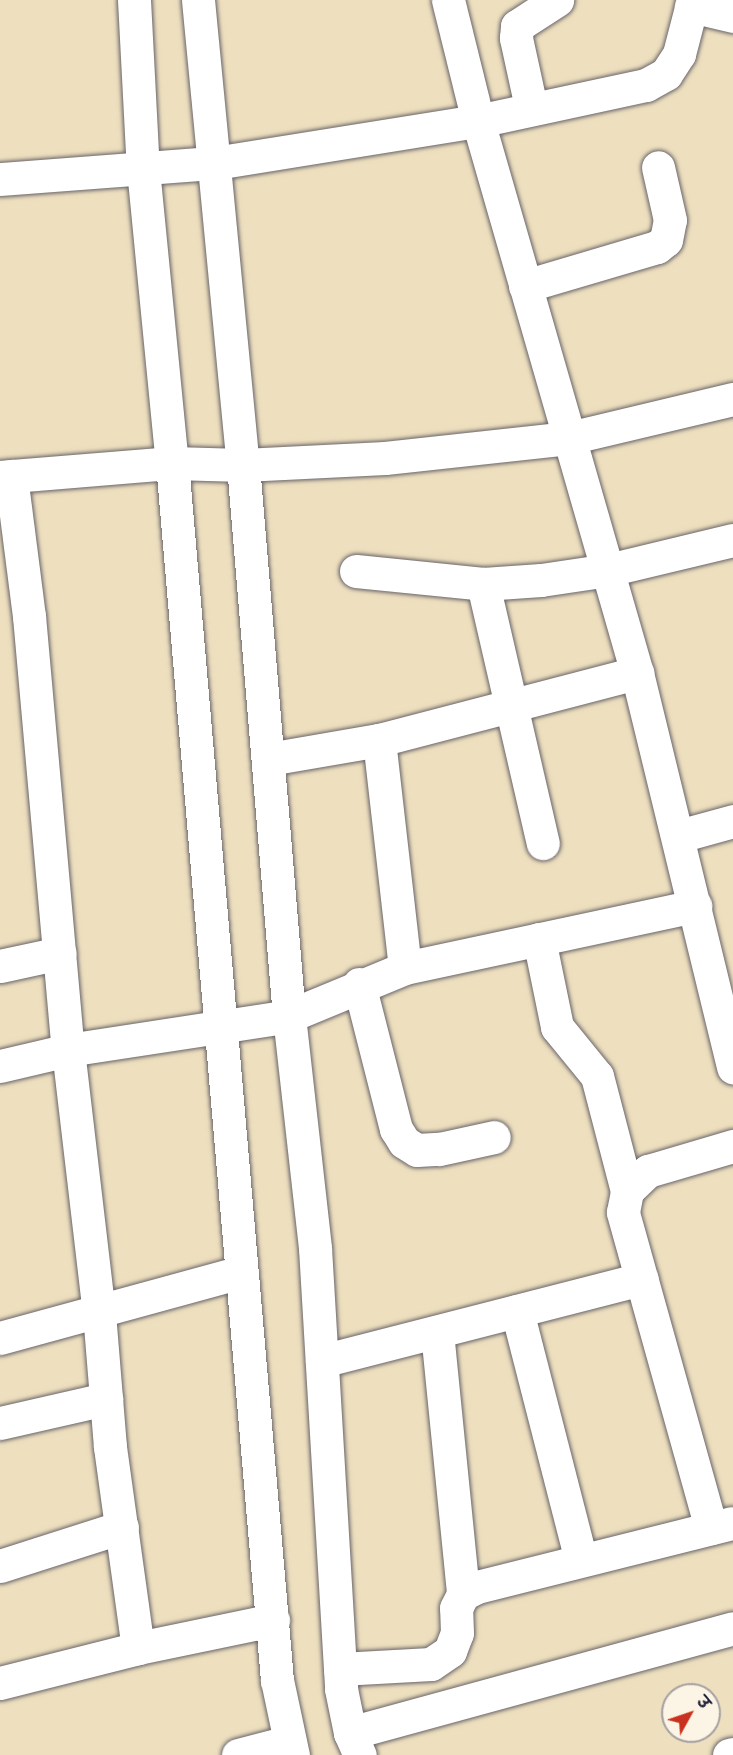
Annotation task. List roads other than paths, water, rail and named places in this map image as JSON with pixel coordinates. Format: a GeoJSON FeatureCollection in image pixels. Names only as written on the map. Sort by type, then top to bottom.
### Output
{"type":"FeatureCollection","features":[{"type":"Feature","properties":{"kind":"street"},"geometry":{"type":"LineString","coordinates":[[134,0],[143,169],[172,463],[218,1029],[277,1680],[290,1749],[238,1755]]}},
{"type":"Feature","properties":{"kind":"street"},"geometry":{"type":"LineString","coordinates":[[198,0],[243,465],[289,1016],[315,1248],[340,1669],[355,1744],[733,1628]]}},
{"type":"Feature","properties":{"kind":"street"},"geometry":{"type":"LineString","coordinates":[[448,0],[478,121],[637,673],[679,836],[733,1067]]}},
{"type":"Feature","properties":{"kind":"street"},"geometry":{"type":"LineString","coordinates":[[531,107],[516,38],[517,26],[551,8],[557,0]]}},
{"type":"Feature","properties":{"kind":"street"},"geometry":{"type":"LineString","coordinates":[[0,179],[215,163],[478,121],[531,107],[646,85],[666,74],[679,54],[692,3],[733,16]]}},
{"type":"Feature","properties":{"kind":"street"},"geometry":{"type":"LineString","coordinates":[[525,286],[657,247],[666,240],[670,219],[658,167]]}},
{"type":"Feature","properties":{"kind":"street"},"geometry":{"type":"LineString","coordinates":[[138,1648],[106,1399],[99,1313],[68,1050],[60,953],[14,617],[5,476],[172,463],[243,465],[384,458],[569,438],[733,399]]}},
{"type":"Feature","properties":{"kind":"street"},"geometry":{"type":"LineString","coordinates":[[356,571],[483,584],[541,580],[608,570],[733,540]]}},
{"type":"Feature","properties":{"kind":"street"},"geometry":{"type":"LineString","coordinates":[[483,584],[543,843]]}},
{"type":"Feature","properties":{"kind":"street"},"geometry":{"type":"LineString","coordinates":[[269,759],[379,740],[510,708],[637,673]]}},
{"type":"Feature","properties":{"kind":"street"},"geometry":{"type":"LineString","coordinates":[[379,740],[405,968]]}},
{"type":"Feature","properties":{"kind":"street"},"geometry":{"type":"LineString","coordinates":[[679,836],[733,821]]}},
{"type":"Feature","properties":{"kind":"street"},"geometry":{"type":"LineString","coordinates":[[0,1066],[68,1050],[218,1029],[289,1016],[359,984],[405,968],[695,906]]}},
{"type":"Feature","properties":{"kind":"street"},"geometry":{"type":"LineString","coordinates":[[463,1594],[581,1560],[722,1525],[642,1279],[623,1212],[627,1191],[597,1076],[557,1027],[539,939]]}},
{"type":"Feature","properties":{"kind":"street"},"geometry":{"type":"LineString","coordinates":[[0,966],[60,953]]}},
{"type":"Feature","properties":{"kind":"street"},"geometry":{"type":"LineString","coordinates":[[359,984],[396,1129],[404,1142],[417,1150],[439,1149],[494,1137]]}},
{"type":"Feature","properties":{"kind":"street"},"geometry":{"type":"LineString","coordinates":[[627,1191],[648,1171],[733,1146]]}},
{"type":"Feature","properties":{"kind":"street"},"geometry":{"type":"LineString","coordinates":[[0,1338],[99,1313],[241,1272]]}},
{"type":"Feature","properties":{"kind":"street"},"geometry":{"type":"LineString","coordinates":[[322,1361],[642,1279]]}},
{"type":"Feature","properties":{"kind":"street"},"geometry":{"type":"LineString","coordinates":[[517,1311],[581,1560]]}},
{"type":"Feature","properties":{"kind":"street"},"geometry":{"type":"LineString","coordinates":[[340,1669],[431,1664],[450,1650],[457,1633],[456,1608],[463,1594],[437,1332]]}},
{"type":"Feature","properties":{"kind":"street"},"geometry":{"type":"LineString","coordinates":[[0,1423],[106,1399]]}},
{"type":"Feature","properties":{"kind":"street"},"geometry":{"type":"LineString","coordinates":[[0,1566],[122,1527]]}},
{"type":"Feature","properties":{"kind":"street"},"geometry":{"type":"LineString","coordinates":[[0,1683],[138,1648],[273,1620]]}}]}
